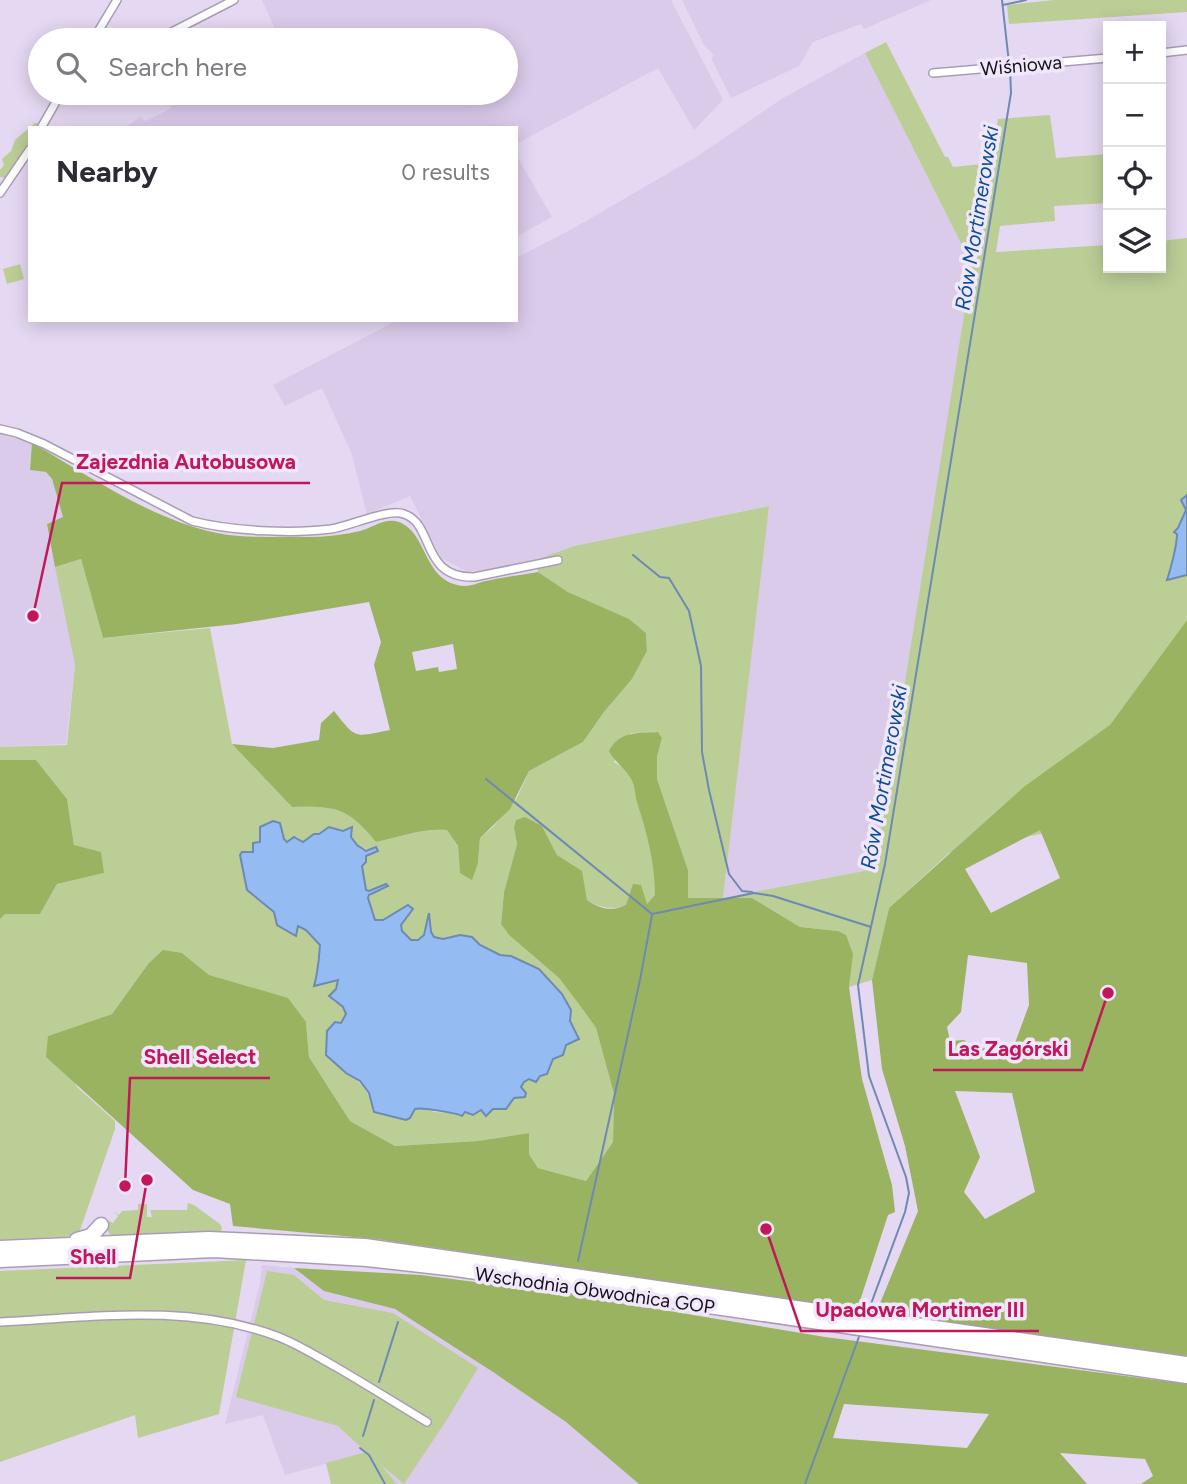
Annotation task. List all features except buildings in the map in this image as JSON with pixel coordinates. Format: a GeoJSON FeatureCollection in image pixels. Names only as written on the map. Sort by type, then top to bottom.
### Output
{"type":"FeatureCollection","features":[{"type":"Feature","properties":{"kind":"highway"},"geometry":{"type":"LineString","coordinates":[[59,1244],[91,1236],[101,1225]]}},
{"type":"Feature","properties":{"kind":"highway"},"geometry":{"type":"LineString","coordinates":[[233,1228],[275,1241]]}},
{"type":"Feature","properties":{"kind":"highway","name":"Wschodnia Obwodnica GOP"},"geometry":{"type":"LineString","coordinates":[[0,1248],[184,1240],[365,1246],[1187,1376]]}},
{"type":"Feature","properties":{"kind":"highway","name":"Wschodnia Obwodnica GOP"},"geometry":{"type":"LineString","coordinates":[[0,1260],[214,1251],[367,1259],[808,1315]]}},
{"type":"Feature","properties":{"kind":"highway","name":"Wschodnia Obwodnica GOP"},"geometry":{"type":"LineString","coordinates":[[940,1335],[1187,1364]]}},
{"type":"Feature","properties":{"kind":"street"},"geometry":{"type":"LineString","coordinates":[[101,28],[117,0]]}},
{"type":"Feature","properties":{"kind":"street"},"geometry":{"type":"LineString","coordinates":[[179,28],[234,0]]}},
{"type":"Feature","properties":{"kind":"street"},"geometry":{"type":"LineString","coordinates":[[1166,52],[1187,50]]}},
{"type":"Feature","properties":{"kind":"street","name":"Wiśniowa"},"geometry":{"type":"LineString","coordinates":[[933,73],[1103,58]]}},
{"type":"Feature","properties":{"kind":"street"},"geometry":{"type":"LineString","coordinates":[[42,126],[54,105]]}},
{"type":"Feature","properties":{"kind":"street"},"geometry":{"type":"LineString","coordinates":[[0,193],[28,152]]}},
{"type":"Feature","properties":{"kind":"street"},"geometry":{"type":"LineString","coordinates":[[0,429],[37,441],[192,521],[215,527],[316,530],[360,523],[393,512],[406,514],[414,521],[437,561],[444,569],[462,577],[558,560]]}},
{"type":"Feature","properties":{"kind":"street"},"geometry":{"type":"LineString","coordinates":[[0,1322],[150,1314],[186,1315],[220,1322],[289,1342],[427,1422]]}},
{"type":"Feature","properties":{"kind":"shaded area"},"geometry":{"type":"Polygon","coordinates":[[[262,0],[671,0],[723,100],[694,130],[658,68],[518,143],[518,126],[126,126],[141,117],[145,121],[170,109],[173,105],[518,105],[518,28],[275,28],[262,0]]]}},
{"type":"Feature","properties":{"kind":"shaded area"},"geometry":{"type":"Polygon","coordinates":[[[682,0],[931,0],[864,29],[861,24],[813,42],[799,66],[731,98],[711,58],[714,55],[704,45],[682,0]]]}},
{"type":"Feature","properties":{"kind":"shaded area"},"geometry":{"type":"Polygon","coordinates":[[[865,53],[972,265],[876,869],[723,899],[768,506],[574,546],[536,560],[496,569],[468,572],[441,558],[410,496],[367,514],[351,452],[322,388],[285,406],[273,385],[394,322],[518,322],[518,257],[574,228],[696,157],[783,98],[865,53]]]}},
{"type":"Feature","properties":{"kind":"shaded area"},"geometry":{"type":"Polygon","coordinates":[[[518,158],[552,217],[518,236],[518,158]]]}},
{"type":"Feature","properties":{"kind":"shaded area"},"geometry":{"type":"Polygon","coordinates":[[[0,434],[32,443],[30,470],[46,472],[52,479],[63,517],[47,524],[75,665],[66,744],[0,747],[0,434]]]}},
{"type":"Feature","properties":{"kind":"shaded area"},"geometry":{"type":"Polygon","coordinates":[[[262,1265],[294,1268],[325,1291],[395,1309],[566,1422],[639,1484],[397,1484],[368,1452],[285,1475],[263,1415],[225,1424],[260,1283],[262,1265]]]}},
{"type":"Feature","properties":{"kind":"green space"},"geometry":{"type":"Polygon","coordinates":[[[1054,0],[1187,0],[1187,12],[1009,24],[1007,5],[1054,0]]]}},
{"type":"Feature","properties":{"kind":"green space"},"geometry":{"type":"Polygon","coordinates":[[[886,42],[945,157],[948,157],[953,167],[991,163],[998,119],[1050,115],[1056,158],[1103,154],[1103,203],[1054,206],[1055,221],[1000,226],[996,252],[1103,245],[1103,273],[1166,273],[1166,240],[1187,238],[1187,620],[1125,706],[1103,821],[949,853],[889,908],[872,980],[849,987],[852,954],[838,931],[800,927],[752,898],[687,899],[688,870],[657,779],[657,757],[662,738],[658,732],[631,733],[614,762],[626,769],[633,783],[648,835],[655,875],[655,895],[646,905],[616,908],[602,907],[587,900],[581,871],[557,855],[542,826],[514,828],[517,844],[504,892],[501,923],[509,935],[559,978],[596,1028],[614,1094],[613,1142],[586,1181],[538,1168],[529,1154],[529,1133],[478,1141],[395,1146],[350,1121],[309,1057],[306,1022],[233,983],[209,975],[182,953],[148,964],[112,1014],[48,1036],[77,1087],[115,1121],[115,1129],[78,1236],[0,1240],[0,919],[4,914],[40,914],[57,884],[104,873],[74,845],[67,799],[36,760],[0,760],[0,747],[67,745],[75,665],[55,567],[81,559],[103,638],[210,628],[232,744],[292,807],[320,807],[340,811],[357,822],[376,842],[420,832],[447,830],[458,846],[460,873],[478,863],[480,838],[517,798],[529,771],[583,742],[632,679],[647,651],[646,633],[628,619],[568,592],[538,572],[536,560],[574,546],[769,506],[723,898],[875,869],[972,265],[865,53],[886,42]],[[280,823],[259,835],[260,843],[256,842],[253,852],[243,852],[240,855],[247,884],[254,897],[274,912],[284,930],[296,935],[298,925],[320,945],[318,973],[328,981],[338,980],[333,1001],[343,1007],[346,1014],[341,1023],[335,1022],[330,1026],[326,1055],[362,1086],[374,1112],[406,1120],[415,1109],[422,1107],[434,1112],[475,1114],[478,1110],[498,1107],[514,1098],[527,1095],[521,1087],[524,1082],[538,1080],[540,1076],[547,1074],[553,1059],[578,1035],[570,1021],[571,1010],[562,994],[539,969],[511,956],[500,955],[480,945],[472,937],[433,937],[430,913],[423,934],[411,940],[402,931],[401,925],[413,909],[375,921],[368,898],[385,884],[366,890],[362,866],[366,856],[377,851],[360,846],[351,837],[353,832],[329,827],[303,842],[297,837],[287,842],[280,823]]]}},
{"type":"Feature","properties":{"kind":"green space"},"geometry":{"type":"Polygon","coordinates":[[[28,129],[28,142],[20,162],[5,178],[0,177],[0,170],[4,165],[2,159],[11,151],[15,140],[28,129]]]}},
{"type":"Feature","properties":{"kind":"green space"},"geometry":{"type":"Polygon","coordinates":[[[20,264],[24,279],[7,284],[3,269],[20,264]]]}},
{"type":"Feature","properties":{"kind":"green space"},"geometry":{"type":"Polygon","coordinates":[[[32,443],[144,507],[192,526],[228,535],[340,535],[360,531],[381,522],[395,521],[414,534],[432,566],[440,576],[451,583],[468,586],[538,572],[568,592],[629,619],[646,633],[647,651],[632,679],[583,742],[529,771],[510,809],[480,838],[478,863],[472,880],[460,873],[458,846],[447,830],[420,832],[376,842],[357,822],[340,811],[320,807],[292,807],[232,744],[273,748],[319,740],[321,723],[334,711],[352,732],[357,734],[390,730],[374,665],[381,642],[369,602],[237,624],[103,638],[81,559],[55,567],[47,524],[63,517],[52,479],[46,472],[30,470],[32,443]],[[453,644],[412,652],[416,671],[438,667],[439,672],[457,669],[453,644]]]}},
{"type":"Feature","properties":{"kind":"green space"},"geometry":{"type":"Polygon","coordinates":[[[1187,620],[1187,1356],[876,1313],[918,1211],[905,1146],[882,1069],[872,980],[889,908],[1025,786],[1110,725],[1187,620]],[[1040,830],[965,869],[991,913],[1060,878],[1040,830]],[[968,955],[961,1012],[947,1027],[950,1041],[964,1040],[974,1047],[1012,1051],[1029,1005],[1027,963],[968,955]],[[955,1091],[980,1157],[964,1192],[985,1219],[1035,1192],[1012,1093],[955,1091]]]}},
{"type":"Feature","properties":{"kind":"green space"},"geometry":{"type":"Polygon","coordinates":[[[658,732],[662,738],[657,757],[657,779],[688,870],[688,898],[752,898],[800,927],[838,931],[846,935],[853,954],[849,987],[862,1079],[892,1185],[895,1212],[888,1215],[857,1310],[376,1239],[233,1226],[230,1204],[193,1190],[46,1057],[48,1036],[112,1014],[148,964],[163,950],[182,953],[209,975],[288,998],[306,1022],[309,1057],[350,1121],[395,1146],[478,1141],[529,1133],[529,1154],[538,1168],[586,1181],[613,1142],[614,1094],[596,1028],[559,978],[509,935],[501,924],[504,892],[517,844],[514,828],[516,820],[525,817],[542,826],[557,855],[582,871],[587,900],[592,903],[610,909],[626,905],[633,884],[641,885],[647,904],[655,895],[654,871],[647,837],[632,781],[609,751],[613,744],[624,736],[658,732]]]}},
{"type":"Feature","properties":{"kind":"green space"},"geometry":{"type":"Polygon","coordinates":[[[0,760],[36,760],[67,799],[74,845],[101,852],[104,873],[57,884],[40,914],[5,914],[0,919],[0,760]]]}},
{"type":"Feature","properties":{"kind":"green space"},"geometry":{"type":"Polygon","coordinates":[[[188,1203],[220,1224],[221,1232],[112,1236],[108,1232],[107,1220],[113,1223],[118,1216],[114,1211],[119,1215],[122,1211],[138,1210],[138,1204],[143,1204],[144,1207],[144,1204],[147,1204],[147,1217],[152,1217],[150,1210],[187,1210],[188,1203]]]}},
{"type":"Feature","properties":{"kind":"green space"},"geometry":{"type":"Polygon","coordinates":[[[246,1260],[219,1414],[138,1438],[135,1415],[0,1462],[0,1271],[246,1260]]]}},
{"type":"Feature","properties":{"kind":"green space"},"geometry":{"type":"Polygon","coordinates":[[[294,1268],[421,1275],[560,1293],[825,1337],[1187,1384],[1187,1484],[1141,1484],[1153,1476],[1145,1459],[1060,1453],[1087,1484],[639,1484],[566,1422],[395,1309],[324,1291],[294,1268]],[[844,1404],[833,1438],[967,1448],[989,1414],[844,1404]]]}},
{"type":"Feature","properties":{"kind":"green space"},"geometry":{"type":"Polygon","coordinates":[[[267,1271],[294,1275],[324,1300],[393,1313],[478,1368],[404,1484],[380,1464],[397,1484],[331,1484],[326,1463],[366,1452],[338,1426],[236,1397],[267,1271]]]}},
{"type":"Feature","properties":{"kind":"water"},"geometry":{"type":"Polygon","coordinates":[[[1187,495],[1187,575],[1167,580],[1176,544],[1177,534],[1174,532],[1186,510],[1181,500],[1187,495]]]}},
{"type":"Feature","properties":{"kind":"water"},"geometry":{"type":"Polygon","coordinates":[[[273,821],[280,823],[287,842],[294,837],[303,842],[329,827],[343,831],[352,827],[351,837],[357,845],[366,851],[376,847],[378,851],[366,856],[366,862],[362,866],[366,890],[386,884],[388,886],[369,895],[375,920],[383,920],[408,905],[413,909],[401,925],[402,931],[411,940],[418,940],[424,935],[429,913],[434,937],[472,937],[480,945],[500,955],[511,956],[539,969],[562,994],[571,1010],[570,1021],[579,1039],[566,1045],[563,1055],[553,1059],[547,1074],[540,1076],[536,1082],[529,1079],[524,1082],[521,1087],[526,1093],[525,1097],[514,1098],[506,1109],[493,1109],[486,1116],[481,1110],[473,1115],[465,1112],[462,1116],[415,1109],[406,1120],[374,1112],[369,1093],[360,1081],[346,1073],[326,1055],[327,1031],[335,1022],[341,1023],[346,1014],[343,1007],[329,996],[336,989],[338,980],[314,986],[320,945],[306,930],[298,926],[296,936],[277,925],[274,912],[247,890],[240,855],[242,852],[253,852],[253,843],[260,842],[260,827],[273,821]]]}},
{"type":"Feature","properties":{"kind":"waterway"},"geometry":{"type":"LineString","coordinates":[[1002,0],[1009,63]]}},
{"type":"Feature","properties":{"kind":"waterway","name":"Rów Mortimerowski"},"geometry":{"type":"LineString","coordinates":[[1003,5],[1026,0]]}},
{"type":"Feature","properties":{"kind":"waterway","name":"Rów Mortimerowski"},"geometry":{"type":"LineString","coordinates":[[868,1312],[905,1212],[909,1193],[906,1177],[869,1076],[858,985],[885,864],[1011,93],[1010,68]]}},
{"type":"Feature","properties":{"kind":"waterway"},"geometry":{"type":"LineString","coordinates":[[633,555],[660,577],[669,578],[689,611],[701,666],[702,752],[709,790],[729,874],[742,891],[752,892]]}},
{"type":"Feature","properties":{"kind":"waterway"},"geometry":{"type":"LineString","coordinates":[[486,779],[652,914],[754,893],[773,896],[871,927]]}},
{"type":"Feature","properties":{"kind":"waterway"},"geometry":{"type":"LineString","coordinates":[[578,1261],[652,915]]}},
{"type":"Feature","properties":{"kind":"waterway"},"geometry":{"type":"LineString","coordinates":[[379,1382],[398,1322]]}},
{"type":"Feature","properties":{"kind":"waterway","name":"Rów Mortimerowski"},"geometry":{"type":"LineString","coordinates":[[805,1484],[860,1334]]}},
{"type":"Feature","properties":{"kind":"waterway"},"geometry":{"type":"LineString","coordinates":[[363,1436],[374,1400]]}},
{"type":"Feature","properties":{"kind":"waterway"},"geometry":{"type":"LineString","coordinates":[[360,1448],[369,1455],[385,1484]]}},
{"type":"Feature","properties":{"kind":"place","name":"Zajezdnia Autobusowa"},"geometry":{"type":"Point","coordinates":[33,616]}},
{"type":"Feature","properties":{"kind":"place","name":"Las Zagórski"},"geometry":{"type":"Point","coordinates":[1108,993]}},
{"type":"Feature","properties":{"kind":"place","name":"Shell"},"geometry":{"type":"Point","coordinates":[147,1180]}},
{"type":"Feature","properties":{"kind":"place","name":"Shell Select"},"geometry":{"type":"Point","coordinates":[125,1186]}},
{"type":"Feature","properties":{"kind":"place","name":"Upadowa Mortimer III"},"geometry":{"type":"Point","coordinates":[766,1229]}}]}
